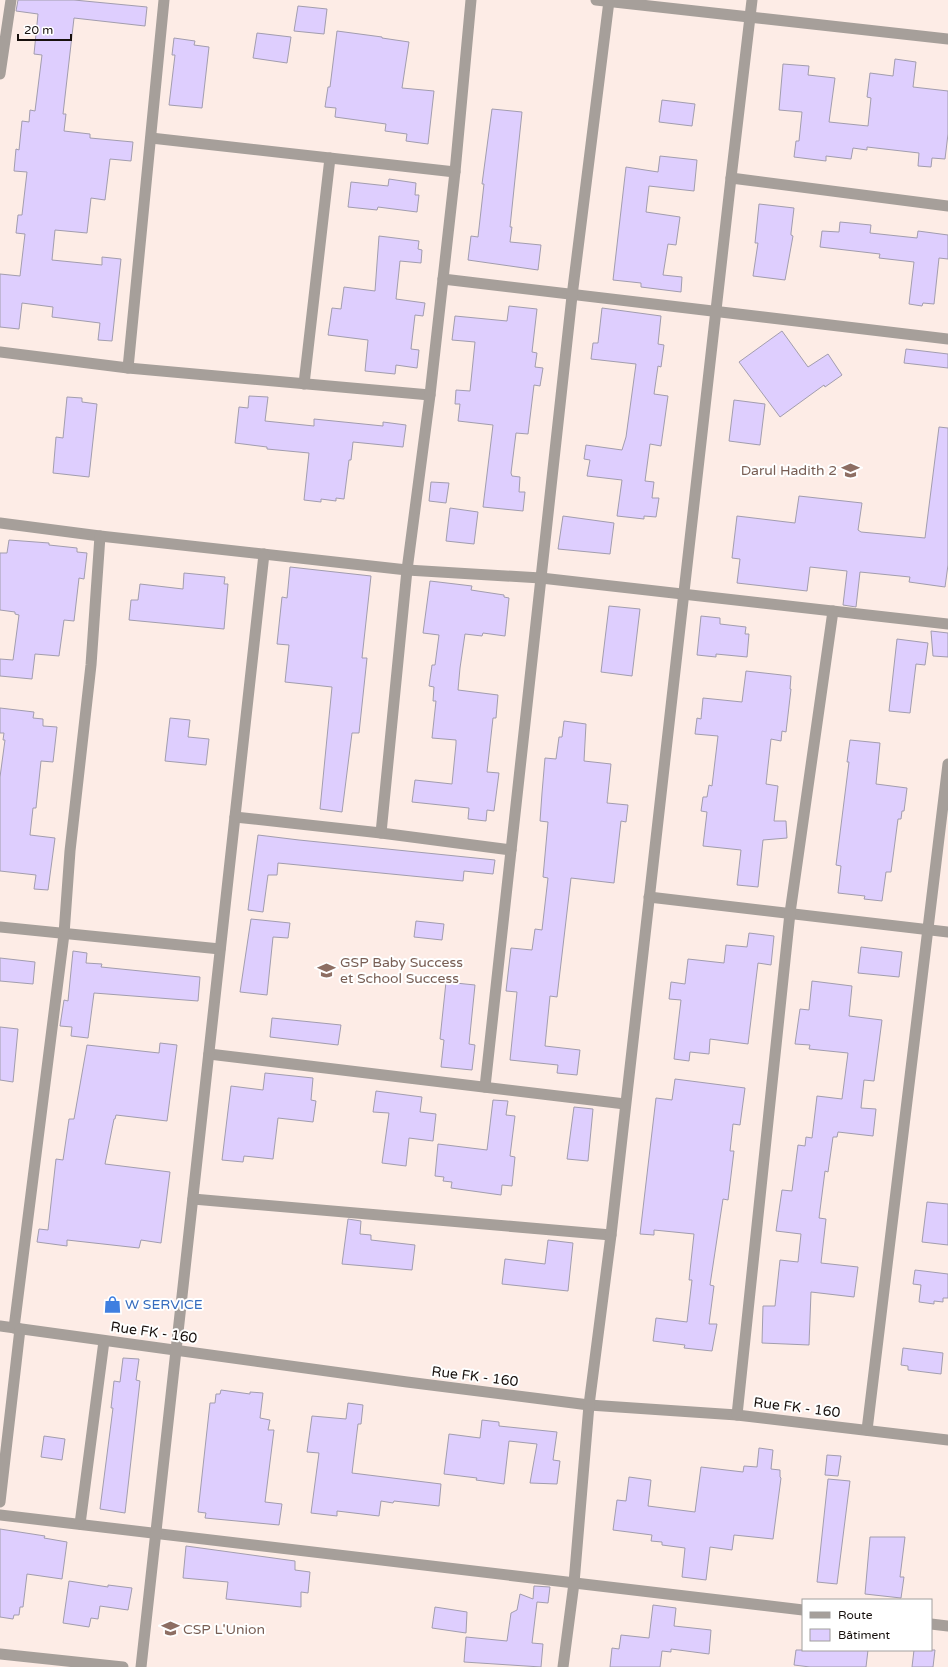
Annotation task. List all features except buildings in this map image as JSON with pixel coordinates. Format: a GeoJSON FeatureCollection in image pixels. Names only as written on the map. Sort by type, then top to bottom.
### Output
{"type":"FeatureCollection","features":[{"type":"Feature","properties":{"kind":"street"},"geometry":{"type":"LineString","coordinates":[[0,74],[1,57],[10,0]]}},
{"type":"Feature","properties":{"kind":"street"},"geometry":{"type":"LineString","coordinates":[[128,368],[164,0]]}},
{"type":"Feature","properties":{"kind":"street"},"geometry":{"type":"LineString","coordinates":[[382,833],[407,570],[430,396],[455,172],[471,0]]}},
{"type":"Feature","properties":{"kind":"street"},"geometry":{"type":"LineString","coordinates":[[596,0],[948,39]]}},
{"type":"Feature","properties":{"kind":"street"},"geometry":{"type":"LineString","coordinates":[[563,1667],[574,1583],[589,1405],[611,1235],[752,0]]}},
{"type":"Feature","properties":{"kind":"street"},"geometry":{"type":"LineString","coordinates":[[485,1087],[572,296],[609,1]]}},
{"type":"Feature","properties":{"kind":"street"},"geometry":{"type":"LineString","coordinates":[[150,138],[455,172]]}},
{"type":"Feature","properties":{"kind":"street"},"geometry":{"type":"LineString","coordinates":[[304,384],[330,158]]}},
{"type":"Feature","properties":{"kind":"street"},"geometry":{"type":"LineString","coordinates":[[731,178],[948,206]]}},
{"type":"Feature","properties":{"kind":"street"},"geometry":{"type":"LineString","coordinates":[[443,279],[572,296],[948,339]]}},
{"type":"Feature","properties":{"kind":"street"},"geometry":{"type":"LineString","coordinates":[[0,352],[128,368],[430,396]]}},
{"type":"Feature","properties":{"kind":"street"},"geometry":{"type":"LineString","coordinates":[[0,523],[100,536],[407,570],[541,578],[948,624]]}},
{"type":"Feature","properties":{"kind":"street"},"geometry":{"type":"LineString","coordinates":[[0,1502],[17,1328],[64,934],[70,851],[90,666],[100,536]]}},
{"type":"Feature","properties":{"kind":"street"},"geometry":{"type":"LineString","coordinates":[[141,1667],[264,554]]}},
{"type":"Feature","properties":{"kind":"street"},"geometry":{"type":"LineString","coordinates":[[737,1415],[790,913],[833,611]]}},
{"type":"Feature","properties":{"kind":"street"},"geometry":{"type":"LineString","coordinates":[[867,1430],[948,764]]}},
{"type":"Feature","properties":{"kind":"street"},"geometry":{"type":"LineString","coordinates":[[235,817],[382,833],[511,850]]}},
{"type":"Feature","properties":{"kind":"street"},"geometry":{"type":"LineString","coordinates":[[649,897],[948,932]]}},
{"type":"Feature","properties":{"kind":"street"},"geometry":{"type":"LineString","coordinates":[[0,927],[220,949]]}},
{"type":"Feature","properties":{"kind":"street"},"geometry":{"type":"LineString","coordinates":[[209,1054],[625,1104]]}},
{"type":"Feature","properties":{"kind":"street"},"geometry":{"type":"LineString","coordinates":[[193,1199],[611,1235]]}},
{"type":"Feature","properties":{"kind":"street","name":"Rue FK - 160"},"geometry":{"type":"LineString","coordinates":[[0,1326],[176,1351],[589,1405],[737,1415],[948,1440]]}},
{"type":"Feature","properties":{"kind":"street"},"geometry":{"type":"LineString","coordinates":[[80,1524],[104,1340]]}},
{"type":"Feature","properties":{"kind":"street"},"geometry":{"type":"LineString","coordinates":[[0,1515],[802,1610]]}},
{"type":"Feature","properties":{"kind":"street"},"geometry":{"type":"LineString","coordinates":[[932,1624],[948,1626]]}},
{"type":"Feature","properties":{"kind":"street"},"geometry":{"type":"LineString","coordinates":[[0,1654],[123,1667]]}},
{"type":"Feature","properties":{"kind":"place","name":"Darul Hadith 2"},"geometry":{"type":"Point","coordinates":[850,470]}},
{"type":"Feature","properties":{"kind":"place","name":"GSP Baby Success et School Success"},"geometry":{"type":"Point","coordinates":[327,970]}},
{"type":"Feature","properties":{"kind":"place","name":"W SERVICE"},"geometry":{"type":"Point","coordinates":[112,1304]}},
{"type":"Feature","properties":{"kind":"place","name":"CSP L'Union"},"geometry":{"type":"Point","coordinates":[170,1629]}}]}
